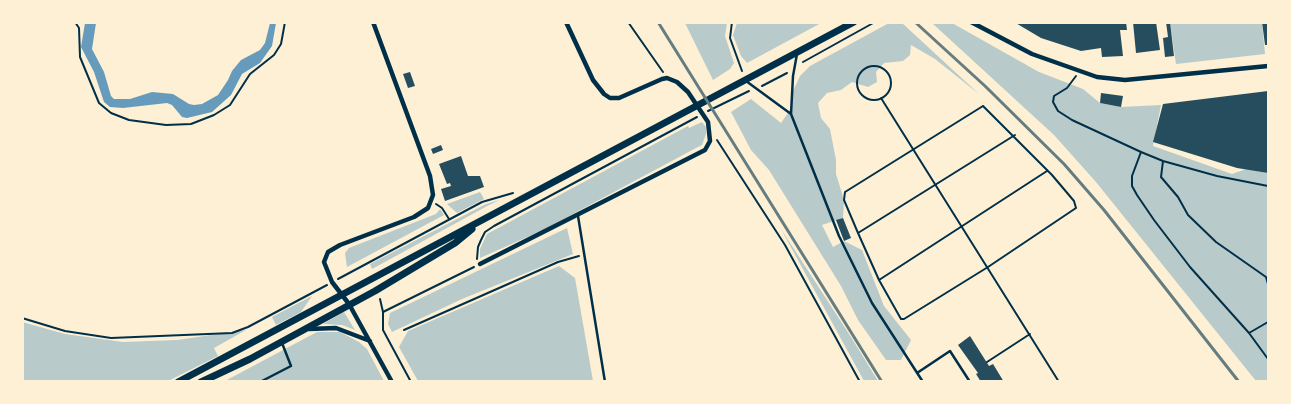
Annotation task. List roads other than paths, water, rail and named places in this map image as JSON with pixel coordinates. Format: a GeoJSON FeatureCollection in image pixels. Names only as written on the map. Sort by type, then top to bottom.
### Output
{"type":"FeatureCollection","features":[{"type":"Feature","properties":{"kind":"main road"},"geometry":{"type":"LineString","coordinates":[[178,382],[854,22]]}},
{"type":"Feature","properties":{"kind":"main road"},"geometry":{"type":"LineString","coordinates":[[201,382],[282,342],[375,291],[455,243],[480,222]]}},
{"type":"Feature","properties":{"kind":"street"},"geometry":{"type":"LineString","coordinates":[[374,22],[430,176],[432,202],[428,208],[414,217],[340,245],[328,252],[324,262],[332,282],[350,304],[392,382]]}},
{"type":"Feature","properties":{"kind":"street"},"geometry":{"type":"LineString","coordinates":[[480,264],[705,150],[710,141],[708,122],[688,92],[677,82],[667,78],[628,95],[610,98],[604,94],[593,80],[566,22]]}},
{"type":"Feature","properties":{"kind":"street"},"geometry":{"type":"LineString","coordinates":[[971,22],[1032,54],[1098,78],[1125,80],[1268,66]]}},
{"type":"Feature","properties":{"kind":"street"},"geometry":{"type":"LineString","coordinates":[[302,330],[336,328],[370,341]]}},
{"type":"Feature","properties":{"kind":"lane"},"geometry":{"type":"LineString","coordinates":[[798,53],[794,69],[791,114],[838,236],[872,303],[923,382]]}},
{"type":"Feature","properties":{"kind":"lane"},"geometry":{"type":"LineString","coordinates":[[745,81],[791,114]]}},
{"type":"Feature","properties":{"kind":"lane"},"geometry":{"type":"LineString","coordinates":[[578,216],[605,382]]}},
{"type":"Feature","properties":{"kind":"lane"},"geometry":{"type":"LineString","coordinates":[[260,382],[291,366],[282,342]]}},
{"type":"Feature","properties":{"kind":"lane"},"geometry":{"type":"LineString","coordinates":[[917,372],[950,351],[970,382]]}},
{"type":"Feature","properties":{"kind":"water"},"geometry":{"type":"Polygon","coordinates":[[[85,23],[96,23],[92,49],[104,72],[111,96],[114,99],[130,99],[152,92],[173,94],[194,105],[202,104],[218,95],[241,60],[260,50],[265,43],[270,23],[276,23],[272,46],[260,63],[242,74],[231,95],[212,112],[187,118],[182,117],[172,105],[167,103],[123,108],[110,107],[104,102],[94,72],[81,47],[85,23]]]}},
{"type":"Feature","properties":{"kind":"railway"},"geometry":{"type":"LineString","coordinates":[[658,22],[882,382]]}},
{"type":"Feature","properties":{"kind":"railway"},"geometry":{"type":"LineString","coordinates":[[915,22],[985,86],[1064,164],[1104,210],[1239,382]]}}]}
